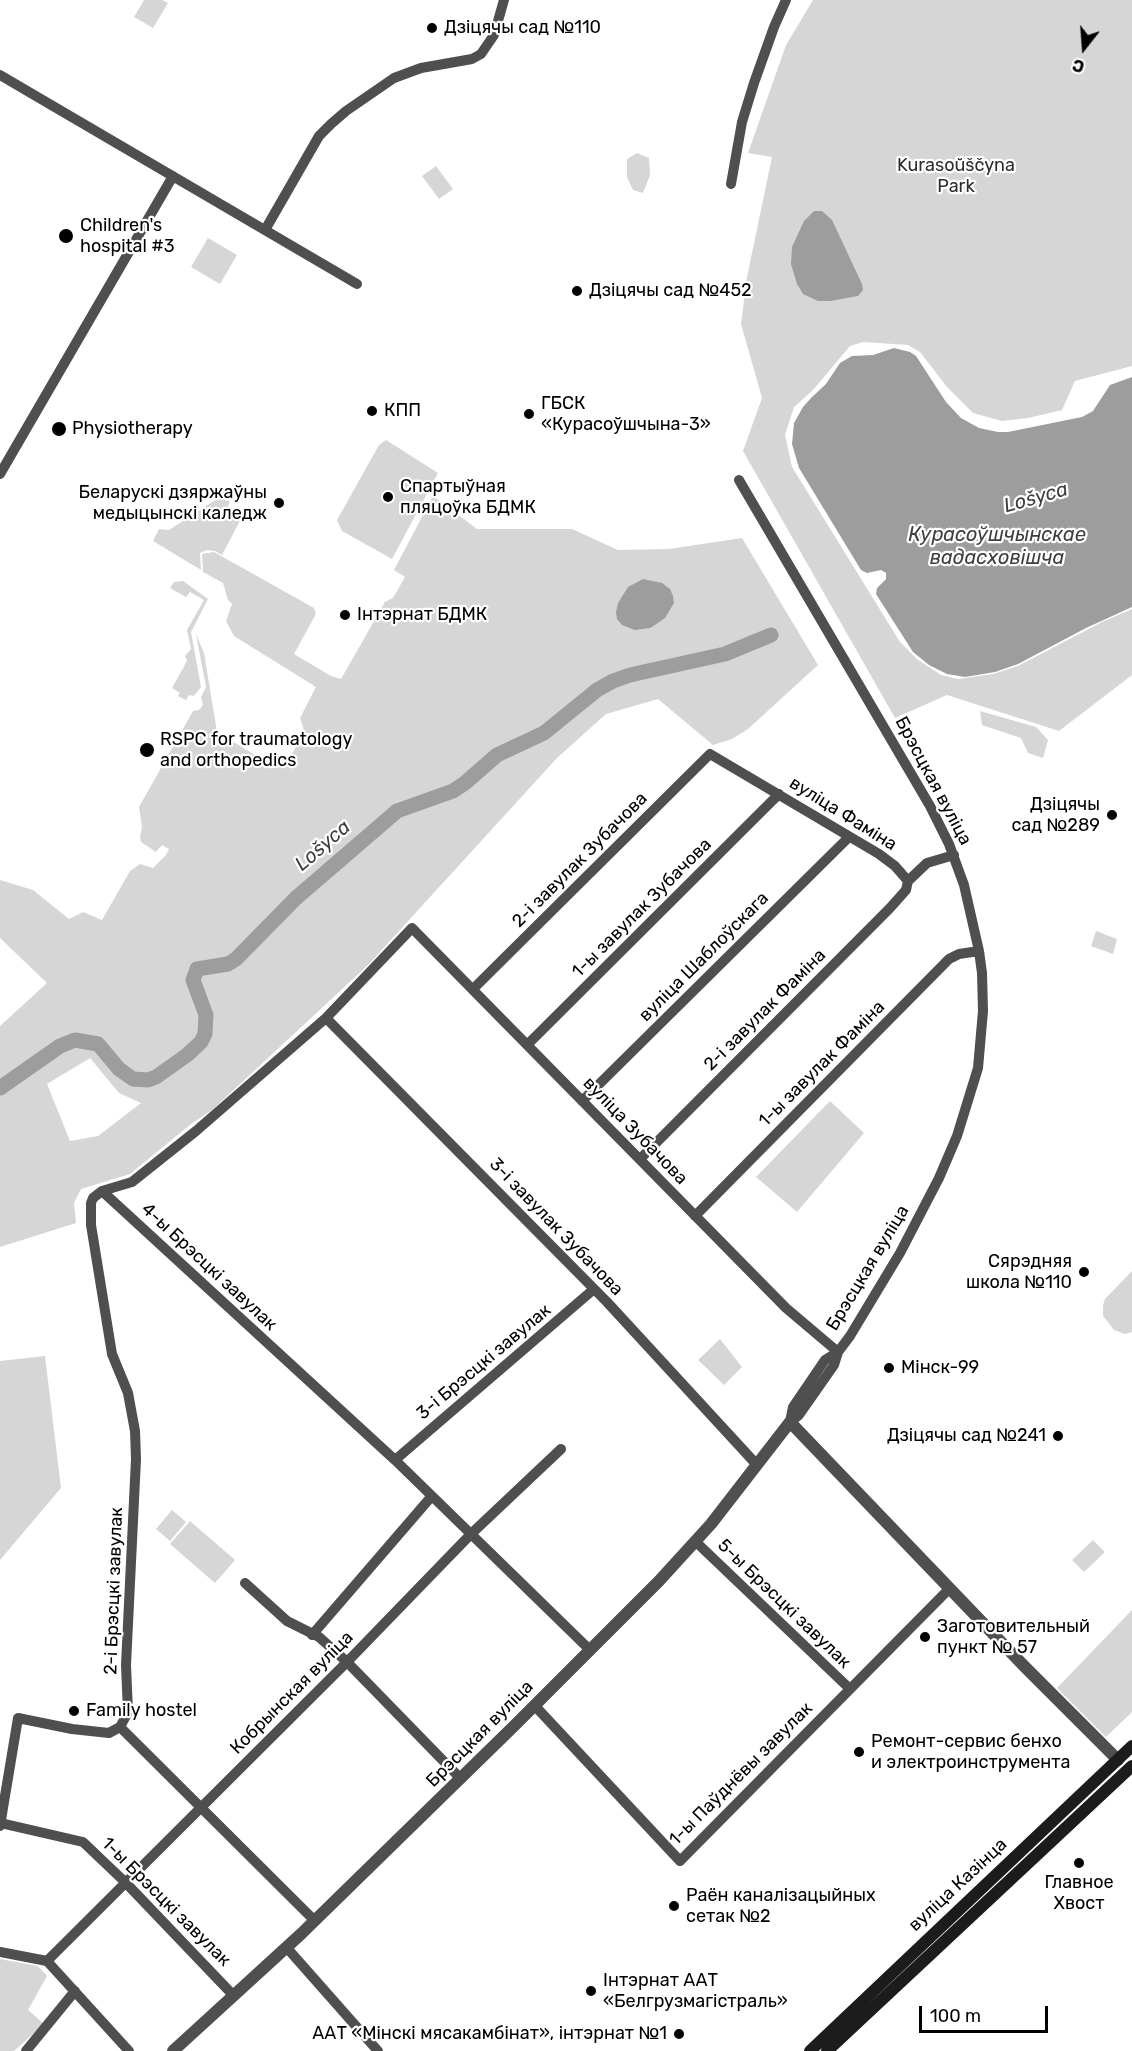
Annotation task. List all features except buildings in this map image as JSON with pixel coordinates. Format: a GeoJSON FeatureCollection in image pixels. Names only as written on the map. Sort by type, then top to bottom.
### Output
{"type":"FeatureCollection","features":[{"type":"Feature","properties":{"kind":"main road","name":"вуліца Казінца"},"geometry":{"type":"LineString","coordinates":[[810,2051],[1132,1746]]}},
{"type":"Feature","properties":{"kind":"main road"},"geometry":{"type":"LineString","coordinates":[[1118,1760],[1130,1768]]}},
{"type":"Feature","properties":{"kind":"main road","name":"вуліца Казінца"},"geometry":{"type":"LineString","coordinates":[[827,2051],[1130,1768]]}},
{"type":"Feature","properties":{"kind":"main road"},"geometry":{"type":"LineString","coordinates":[[1014,1857],[1015,1866],[1023,1867]]}},
{"type":"Feature","properties":{"kind":"street"},"geometry":{"type":"LineString","coordinates":[[265,230],[319,136],[346,111],[394,78],[421,68],[472,58],[481,54],[494,35],[504,0]]}},
{"type":"Feature","properties":{"kind":"street"},"geometry":{"type":"LineString","coordinates":[[731,184],[742,122],[753,83],[786,0]]}},
{"type":"Feature","properties":{"kind":"street"},"geometry":{"type":"LineString","coordinates":[[0,75],[357,284]]}},
{"type":"Feature","properties":{"kind":"street"},"geometry":{"type":"LineString","coordinates":[[0,474],[173,176]]}},
{"type":"Feature","properties":{"kind":"street","name":"Брэсцкая вуліца"},"geometry":{"type":"LineString","coordinates":[[173,2051],[315,1921],[461,1779],[696,1542],[790,1422],[793,1407],[825,1360],[838,1352],[850,1336],[919,1218],[957,1136],[978,1068],[983,1011],[980,951],[964,885],[954,855],[930,806],[739,480]]}},
{"type":"Feature","properties":{"kind":"street","name":"вуліца Фаміна"},"geometry":{"type":"LineString","coordinates":[[710,754],[895,866],[908,881]]}},
{"type":"Feature","properties":{"kind":"street","name":"2-і завулак Зубачова"},"geometry":{"type":"LineString","coordinates":[[473,989],[710,754]]}},
{"type":"Feature","properties":{"kind":"street","name":"1-ы завулак Зубачова"},"geometry":{"type":"LineString","coordinates":[[527,1045],[779,794]]}},
{"type":"Feature","properties":{"kind":"street","name":"вуліца Шаблоўскага"},"geometry":{"type":"LineString","coordinates":[[582,1101],[849,837]]}},
{"type":"Feature","properties":{"kind":"street"},"geometry":{"type":"LineString","coordinates":[[908,881],[927,863],[954,855]]}},
{"type":"Feature","properties":{"kind":"street","name":"2-і завулак Фаміна"},"geometry":{"type":"LineString","coordinates":[[640,1159],[890,908],[906,890],[908,881]]}},
{"type":"Feature","properties":{"kind":"street","name":"вуліца Зубачова"},"geometry":{"type":"LineString","coordinates":[[412,928],[786,1308],[838,1352]]}},
{"type":"Feature","properties":{"kind":"street","name":"4-ы Брэсцкі завулак"},"geometry":{"type":"LineString","coordinates":[[102,1191],[132,1182],[196,1131],[326,1018],[412,928]]}},
{"type":"Feature","properties":{"kind":"street","name":"1-ы завулак Фаміна"},"geometry":{"type":"LineString","coordinates":[[695,1216],[949,959],[959,954],[980,951]]}},
{"type":"Feature","properties":{"kind":"street","name":"3-і завулак Зубачова"},"geometry":{"type":"LineString","coordinates":[[326,1018],[594,1289],[756,1465]]}},
{"type":"Feature","properties":{"kind":"street","name":"4-ы Брэсцкі завулак"},"geometry":{"type":"LineString","coordinates":[[102,1191],[395,1460],[590,1650]]}},
{"type":"Feature","properties":{"kind":"street","name":"2-і Брэсцкі завулак"},"geometry":{"type":"LineString","coordinates":[[102,1191],[93,1198],[91,1203],[91,1225],[98,1256],[101,1293],[112,1354],[128,1394],[136,1450],[126,1665],[128,1712],[120,1727]]}},
{"type":"Feature","properties":{"kind":"street","name":"3-і Брэсцкі завулак"},"geometry":{"type":"LineString","coordinates":[[395,1460],[594,1289]]}},
{"type":"Feature","properties":{"kind":"street"},"geometry":{"type":"LineString","coordinates":[[790,1422],[949,1589],[1118,1760]]}},
{"type":"Feature","properties":{"kind":"street","name":"Кобрынская вуліца"},"geometry":{"type":"LineString","coordinates":[[47,1961],[347,1662],[471,1534],[561,1449]]}},
{"type":"Feature","properties":{"kind":"street"},"geometry":{"type":"LineString","coordinates":[[312,1635],[431,1497]]}},
{"type":"Feature","properties":{"kind":"street","name":"5-ы Брэсцкі завулак"},"geometry":{"type":"LineString","coordinates":[[696,1542],[850,1689]]}},
{"type":"Feature","properties":{"kind":"street"},"geometry":{"type":"LineString","coordinates":[[245,1583],[287,1621],[319,1638],[347,1662],[461,1779]]}},
{"type":"Feature","properties":{"kind":"street","name":"1-ы Паўднёвы завулак"},"geometry":{"type":"LineString","coordinates":[[535,1706],[680,1861],[949,1589]]}},
{"type":"Feature","properties":{"kind":"street"},"geometry":{"type":"LineString","coordinates":[[0,1825],[18,1718],[72,1729],[109,1733],[120,1727],[315,1921]]}},
{"type":"Feature","properties":{"kind":"street","name":"1-ы Брэсцкі завулак"},"geometry":{"type":"LineString","coordinates":[[0,1825],[83,1842],[125,1882],[233,1995]]}},
{"type":"Feature","properties":{"kind":"street"},"geometry":{"type":"LineString","coordinates":[[286,1948],[378,2051]]}},
{"type":"Feature","properties":{"kind":"street"},"geometry":{"type":"LineString","coordinates":[[0,1952],[47,1961],[129,2051]]}},
{"type":"Feature","properties":{"kind":"street"},"geometry":{"type":"LineString","coordinates":[[26,2051],[75,1991]]}},
{"type":"Feature","properties":{"kind":"green space"},"geometry":{"type":"Polygon","coordinates":[[[144,0],[162,0],[168,3],[153,28],[134,17],[144,0]]]}},
{"type":"Feature","properties":{"kind":"green space","name":"Kurasoŭščyna Park"},"geometry":{"type":"Polygon","coordinates":[[[813,0],[1132,0],[1132,366],[1075,381],[1062,410],[1002,421],[973,413],[947,387],[920,352],[908,345],[863,342],[850,346],[813,390],[794,407],[785,435],[792,467],[900,642],[917,659],[941,675],[958,679],[993,674],[1018,666],[1132,609],[1132,675],[1059,731],[947,695],[895,718],[743,451],[762,398],[741,324],[747,277],[772,157],[748,153],[786,45],[813,0]]]}},
{"type":"Feature","properties":{"kind":"green space"},"geometry":{"type":"Polygon","coordinates":[[[637,153],[649,158],[650,175],[643,193],[633,190],[627,177],[627,159],[637,153]]]}},
{"type":"Feature","properties":{"kind":"green space"},"geometry":{"type":"Polygon","coordinates":[[[436,166],[453,189],[439,199],[422,176],[436,166]]]}},
{"type":"Feature","properties":{"kind":"green space"},"geometry":{"type":"Polygon","coordinates":[[[208,238],[237,255],[220,284],[191,267],[208,238]]]}},
{"type":"Feature","properties":{"kind":"green space","name":"Спартыўная пляцоўка БДМК"},"geometry":{"type":"Polygon","coordinates":[[[386,440],[438,473],[392,559],[342,531],[337,520],[379,445],[386,440]]]}},
{"type":"Feature","properties":{"kind":"green space"},"geometry":{"type":"Polygon","coordinates":[[[433,496],[477,529],[572,529],[618,550],[669,549],[742,538],[818,665],[748,729],[732,739],[713,745],[658,699],[606,714],[557,758],[367,966],[212,1110],[191,1124],[130,1174],[81,1189],[74,1203],[76,1223],[0,1247],[0,1026],[47,983],[0,938],[0,880],[33,890],[69,919],[83,912],[102,920],[130,871],[140,864],[153,868],[166,855],[169,849],[162,845],[156,852],[141,842],[142,827],[139,807],[193,711],[199,710],[203,705],[201,697],[206,687],[196,634],[204,653],[217,732],[275,767],[284,766],[305,733],[300,718],[316,687],[234,636],[226,621],[232,604],[228,600],[223,583],[203,572],[202,554],[214,552],[314,608],[316,614],[294,654],[331,676],[341,679],[385,602],[393,598],[405,577],[394,570],[433,496]],[[90,1058],[47,1084],[70,1141],[98,1136],[141,1103],[119,1093],[90,1058]]]}},
{"type":"Feature","properties":{"kind":"green space"},"geometry":{"type":"Polygon","coordinates":[[[217,499],[230,501],[228,506],[243,515],[222,555],[207,550],[200,553],[201,570],[153,541],[159,529],[169,530],[217,499]]]}},
{"type":"Feature","properties":{"kind":"green space"},"geometry":{"type":"Polygon","coordinates":[[[183,581],[208,599],[191,632],[201,687],[194,696],[189,695],[186,700],[178,696],[180,693],[172,688],[187,661],[185,656],[191,649],[187,630],[204,600],[190,592],[186,597],[170,588],[174,582],[183,581]]]}},
{"type":"Feature","properties":{"kind":"green space"},"geometry":{"type":"Polygon","coordinates":[[[980,711],[1036,727],[1048,740],[1043,758],[1028,753],[1021,738],[982,725],[980,711]]]}},
{"type":"Feature","properties":{"kind":"green space"},"geometry":{"type":"Polygon","coordinates":[[[1096,931],[1117,939],[1113,954],[1091,946],[1096,931]]]}},
{"type":"Feature","properties":{"kind":"green space"},"geometry":{"type":"Polygon","coordinates":[[[830,1101],[864,1133],[797,1212],[756,1177],[830,1101]]]}},
{"type":"Feature","properties":{"kind":"green space"},"geometry":{"type":"Polygon","coordinates":[[[1132,1271],[1132,1332],[1125,1334],[1114,1330],[1103,1316],[1103,1305],[1105,1299],[1132,1271]]]}},
{"type":"Feature","properties":{"kind":"green space"},"geometry":{"type":"Polygon","coordinates":[[[720,1339],[742,1367],[724,1385],[698,1360],[720,1339]]]}},
{"type":"Feature","properties":{"kind":"green space"},"geometry":{"type":"Polygon","coordinates":[[[45,1356],[61,1488],[0,1560],[0,1361],[45,1356]]]}},
{"type":"Feature","properties":{"kind":"green space"},"geometry":{"type":"Polygon","coordinates":[[[172,1510],[186,1522],[170,1541],[156,1529],[172,1510]]]}},
{"type":"Feature","properties":{"kind":"green space"},"geometry":{"type":"Polygon","coordinates":[[[190,1521],[235,1560],[215,1583],[170,1544],[190,1521]]]}},
{"type":"Feature","properties":{"kind":"green space"},"geometry":{"type":"Polygon","coordinates":[[[1093,1540],[1105,1552],[1084,1572],[1072,1560],[1093,1540]]]}},
{"type":"Feature","properties":{"kind":"green space"},"geometry":{"type":"Polygon","coordinates":[[[1132,1610],[1132,1712],[1106,1737],[1057,1688],[1132,1610]]]}},
{"type":"Feature","properties":{"kind":"green space"},"geometry":{"type":"Polygon","coordinates":[[[0,1959],[38,1966],[47,1976],[28,2010],[44,2024],[14,2051],[0,2051],[0,1959]]]}},
{"type":"Feature","properties":{"kind":"water"},"geometry":{"type":"Polygon","coordinates":[[[814,211],[822,211],[832,220],[862,284],[863,290],[858,296],[818,301],[803,294],[797,284],[791,264],[792,247],[804,221],[814,211]]]}},
{"type":"Feature","properties":{"kind":"water","name":"Курасоўшчынскае вадасховішча"},"geometry":{"type":"Polygon","coordinates":[[[894,348],[916,356],[946,402],[961,418],[979,428],[998,432],[1082,417],[1093,411],[1110,385],[1132,377],[1132,607],[1018,664],[995,672],[965,677],[947,674],[929,665],[913,652],[876,594],[877,588],[886,579],[886,573],[881,570],[867,573],[861,570],[799,468],[792,444],[794,423],[803,407],[826,384],[840,363],[852,356],[873,355],[894,348]]]}},
{"type":"Feature","properties":{"kind":"water"},"geometry":{"type":"Polygon","coordinates":[[[643,579],[662,583],[670,589],[674,603],[665,618],[658,623],[650,628],[635,630],[622,625],[617,619],[616,612],[618,603],[628,587],[643,579]]]}},
{"type":"Feature","properties":{"kind":"waterway","name":"Lošyca"},"geometry":{"type":"LineString","coordinates":[[0,1088],[60,1046],[75,1040],[98,1044],[119,1069],[133,1079],[148,1080],[156,1077],[187,1055],[201,1042],[205,1034],[206,1015],[193,980],[197,969],[228,964],[236,959],[296,898],[397,811],[453,791],[497,755],[544,733],[597,690],[613,681],[630,675],[725,654],[771,635]]}},
{"type":"Feature","properties":{"kind":"place","name":"Дзіцячы сад №110"},"geometry":{"type":"Point","coordinates":[432,28]}},
{"type":"Feature","properties":{"kind":"place","name":"Children's hospital #3"},"geometry":{"type":"Point","coordinates":[66,236]}},
{"type":"Feature","properties":{"kind":"place","name":"Дзіцячы сад №452"},"geometry":{"type":"Point","coordinates":[577,291]}},
{"type":"Feature","properties":{"kind":"place","name":"КПП"},"geometry":{"type":"Point","coordinates":[372,411]}},
{"type":"Feature","properties":{"kind":"place","name":"ГБСК «Курасоўшчына-3»"},"geometry":{"type":"Point","coordinates":[529,414]}},
{"type":"Feature","properties":{"kind":"place","name":"Physiotherapy"},"geometry":{"type":"Point","coordinates":[59,429]}},
{"type":"Feature","properties":{"kind":"place","name":"Спартыўная пляцоўка БДМК"},"geometry":{"type":"Point","coordinates":[388,497]}},
{"type":"Feature","properties":{"kind":"place","name":"Беларускі дзяржаўны медыцынскі каледж"},"geometry":{"type":"Point","coordinates":[279,503]}},
{"type":"Feature","properties":{"kind":"place","name":"Інтэрнат БДМК"},"geometry":{"type":"Point","coordinates":[345,615]}},
{"type":"Feature","properties":{"kind":"place","name":"RSPC for traumatology and orthopedics"},"geometry":{"type":"Point","coordinates":[147,750]}},
{"type":"Feature","properties":{"kind":"place","name":"Дзіцячы сад №289"},"geometry":{"type":"Point","coordinates":[1112,815]}},
{"type":"Feature","properties":{"kind":"place","name":"Сярэдняя школа №110"},"geometry":{"type":"Point","coordinates":[1084,1272]}},
{"type":"Feature","properties":{"kind":"place","name":"Мінск-99"},"geometry":{"type":"Point","coordinates":[889,1368]}},
{"type":"Feature","properties":{"kind":"place","name":"Дзіцячы сад №241"},"geometry":{"type":"Point","coordinates":[1058,1436]}},
{"type":"Feature","properties":{"kind":"place","name":"Заготовительный пункт № 57"},"geometry":{"type":"Point","coordinates":[925,1637]}},
{"type":"Feature","properties":{"kind":"place","name":"Family hostel"},"geometry":{"type":"Point","coordinates":[74,1711]}},
{"type":"Feature","properties":{"kind":"place","name":"Ремонт-сервис бенхо и электроинструмента"},"geometry":{"type":"Point","coordinates":[859,1752]}},
{"type":"Feature","properties":{"kind":"place","name":"Главное Хвост"},"geometry":{"type":"Point","coordinates":[1079,1863]}},
{"type":"Feature","properties":{"kind":"place","name":"Раён каналізацыйных сетак №2"},"geometry":{"type":"Point","coordinates":[674,1906]}},
{"type":"Feature","properties":{"kind":"place","name":"Інтэрнат ААТ «Белгрузмагістраль»"},"geometry":{"type":"Point","coordinates":[591,1991]}},
{"type":"Feature","properties":{"kind":"place","name":"ААТ «Мінскі мясакамбінат», інтэрнат №1"},"geometry":{"type":"Point","coordinates":[679,2034]}}]}
